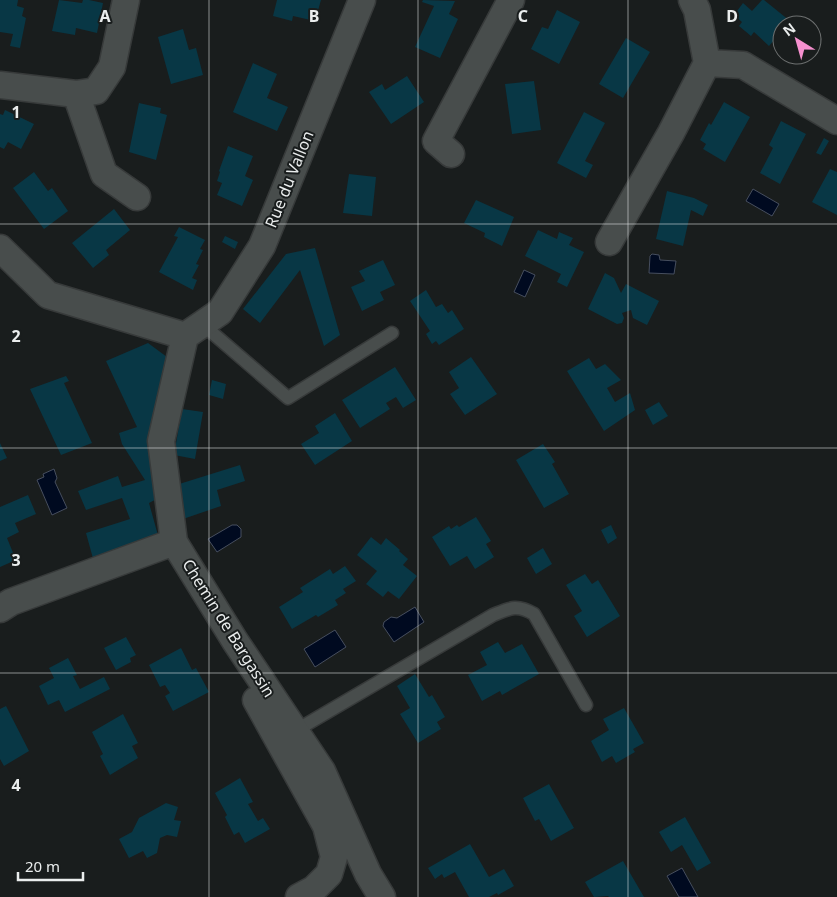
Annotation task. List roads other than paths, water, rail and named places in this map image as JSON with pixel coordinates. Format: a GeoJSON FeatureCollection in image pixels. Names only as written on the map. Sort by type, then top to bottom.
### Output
{"type":"FeatureCollection","features":[{"type":"Feature","properties":{"kind":"street"},"geometry":{"type":"LineString","coordinates":[[0,85],[76,94],[96,90],[112,67],[126,0]]}},
{"type":"Feature","properties":{"kind":"street","name":"Rue du Vallon"},"geometry":{"type":"LineString","coordinates":[[194,330],[220,312],[262,246],[362,0]]}},
{"type":"Feature","properties":{"kind":"street"},"geometry":{"type":"LineString","coordinates":[[452,154],[436,141],[511,0]]}},
{"type":"Feature","properties":{"kind":"street"},"geometry":{"type":"LineString","coordinates":[[609,242],[671,133],[706,63],[696,10],[692,0]]}},
{"type":"Feature","properties":{"kind":"street"},"geometry":{"type":"LineString","coordinates":[[706,63],[742,65],[837,121]]}},
{"type":"Feature","properties":{"kind":"street"},"geometry":{"type":"LineString","coordinates":[[76,94],[104,174],[137,197]]}},
{"type":"Feature","properties":{"kind":"street"},"geometry":{"type":"LineString","coordinates":[[0,248],[48,295],[194,330]]}},
{"type":"Feature","properties":{"kind":"street","name":"Chemin de Bargassin"},"geometry":{"type":"LineString","coordinates":[[194,330],[162,441],[174,542],[235,641],[322,771],[368,874],[382,897]]}},
{"type":"Feature","properties":{"kind":"street"},"geometry":{"type":"LineString","coordinates":[[0,609],[11,602],[174,542]]}},
{"type":"Feature","properties":{"kind":"street"},"geometry":{"type":"LineString","coordinates":[[235,641],[249,688],[326,826],[334,857],[329,874],[314,889],[299,897]]}},
{"type":"Feature","properties":{"kind":"lane"},"geometry":{"type":"LineString","coordinates":[[194,330],[288,398],[392,334]]}},
{"type":"Feature","properties":{"kind":"lane"},"geometry":{"type":"LineString","coordinates":[[295,731],[493,615],[512,607],[526,609],[534,614],[586,705]]}},
{"type":"Feature","properties":{"kind":"water"},"geometry":{"type":"Polygon","coordinates":[[[753,189],[779,204],[772,216],[746,201],[753,189]]]}},
{"type":"Feature","properties":{"kind":"water"},"geometry":{"type":"Polygon","coordinates":[[[652,254],[659,255],[660,260],[676,261],[674,274],[649,273],[650,256],[652,254]]]}},
{"type":"Feature","properties":{"kind":"water"},"geometry":{"type":"Polygon","coordinates":[[[524,270],[535,275],[525,297],[514,292],[524,270]]]}},
{"type":"Feature","properties":{"kind":"water"},"geometry":{"type":"Polygon","coordinates":[[[54,469],[57,478],[55,482],[67,508],[52,515],[37,480],[44,477],[43,474],[54,469]]]}},
{"type":"Feature","properties":{"kind":"water"},"geometry":{"type":"Polygon","coordinates":[[[232,525],[237,525],[241,529],[241,537],[217,552],[208,539],[232,525]]]}},
{"type":"Feature","properties":{"kind":"water"},"geometry":{"type":"Polygon","coordinates":[[[415,607],[424,622],[394,642],[383,626],[384,622],[391,617],[397,618],[415,607]]]}},
{"type":"Feature","properties":{"kind":"water"},"geometry":{"type":"Polygon","coordinates":[[[335,630],[346,647],[315,667],[304,649],[335,630]]]}},
{"type":"Feature","properties":{"kind":"water"},"geometry":{"type":"Polygon","coordinates":[[[682,868],[698,897],[679,897],[667,876],[682,868]]]}}]}
